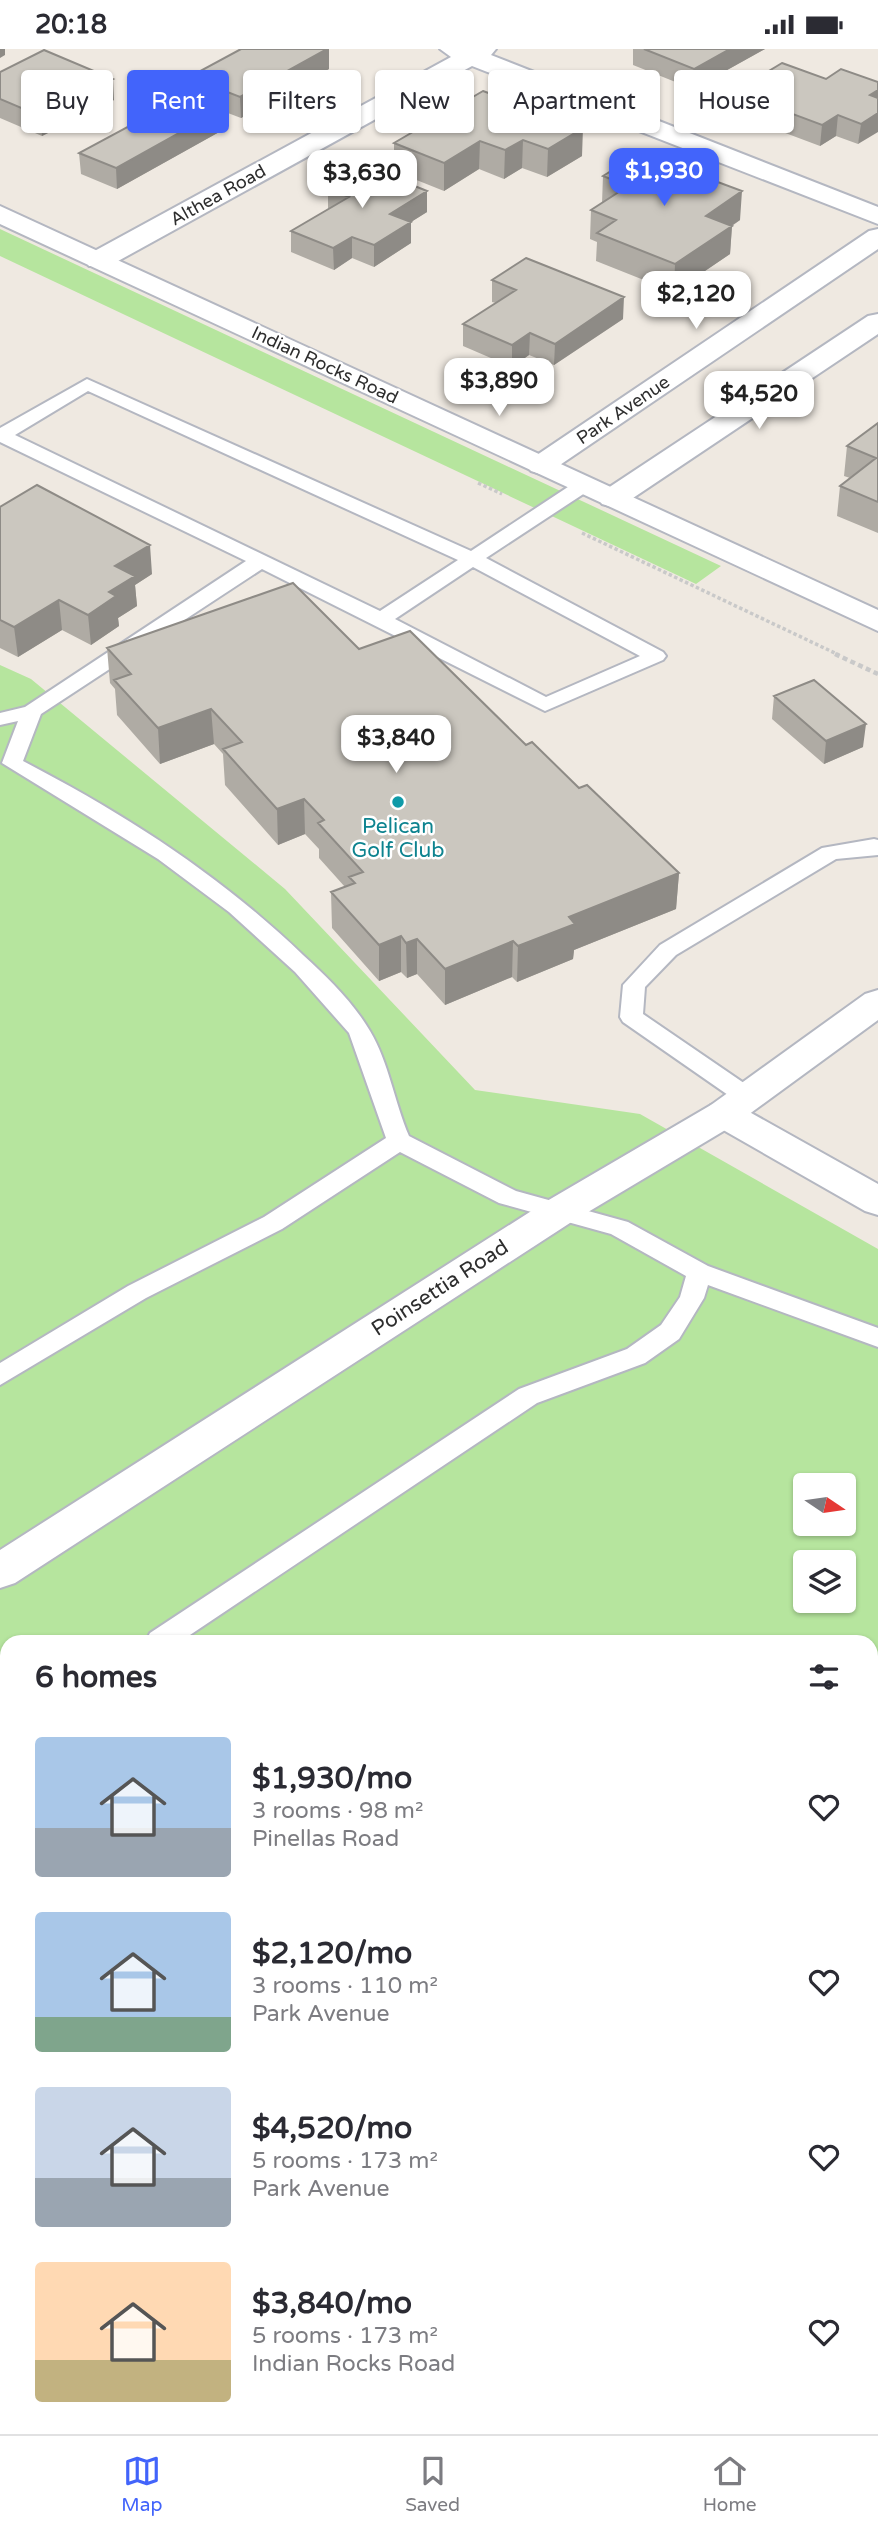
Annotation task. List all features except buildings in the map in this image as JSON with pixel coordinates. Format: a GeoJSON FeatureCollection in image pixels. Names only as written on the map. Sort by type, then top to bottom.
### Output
{"type":"FeatureCollection","features":[{"type":"Feature","properties":{"kind":"street"},"geometry":{"type":"LineString","coordinates":[[469,51],[878,216]]}},
{"type":"Feature","properties":{"kind":"street","name":"Althea Road"},"geometry":{"type":"LineString","coordinates":[[99,260],[469,51]]}},
{"type":"Feature","properties":{"kind":"street","name":"Indian Rocks Road"},"geometry":{"type":"LineString","coordinates":[[0,214],[878,622]]}},
{"type":"Feature","properties":{"kind":"street","name":"Park Avenue"},"geometry":{"type":"LineString","coordinates":[[541,465],[878,237]]}},
{"type":"Feature","properties":{"kind":"street"},"geometry":{"type":"LineString","coordinates":[[613,498],[878,322]]}},
{"type":"Feature","properties":{"kind":"street","name":"Poinsettia Road"},"geometry":{"type":"LineString","coordinates":[[0,1571],[560,1211],[736,1106],[878,1002]]}},
{"type":"Feature","properties":{"kind":"street"},"geometry":{"type":"LineString","coordinates":[[736,1106],[878,1201]]}},
{"type":"Feature","properties":{"kind":"lane"},"geometry":{"type":"LineString","coordinates":[[87,384],[472,559],[656,656],[545,705],[381,619],[1,435],[87,384]]}},
{"type":"Feature","properties":{"kind":"lane"},"geometry":{"type":"LineString","coordinates":[[381,619],[584,485]]}},
{"type":"Feature","properties":{"kind":"lane"},"geometry":{"type":"LineString","coordinates":[[0,719],[32,711],[260,561]]}},
{"type":"Feature","properties":{"kind":"lane"},"geometry":{"type":"LineString","coordinates":[[32,711],[6,760],[69,793],[185,867],[282,945],[329,994],[360,1033],[399,1141],[508,1197],[619,1228],[699,1272],[878,1338]]}},
{"type":"Feature","properties":{"kind":"lane"},"geometry":{"type":"LineString","coordinates":[[736,1106],[631,1017],[634,985],[668,950],[830,853],[874,846],[878,848]]}},
{"type":"Feature","properties":{"kind":"lane"},"geometry":{"type":"LineString","coordinates":[[0,1375],[137,1292],[273,1223],[399,1141]]}},
{"type":"Feature","properties":{"kind":"lane"},"geometry":{"type":"LineString","coordinates":[[169,1635],[528,1396],[636,1356],[670,1332],[692,1298],[699,1272]]}},
{"type":"Feature","properties":{"kind":"green space"},"geometry":{"type":"Polygon","coordinates":[[[0,229],[721,566],[696,584],[0,256],[0,229]]]}},
{"type":"Feature","properties":{"kind":"green space"},"geometry":{"type":"Polygon","coordinates":[[[0,665],[31,679],[285,889],[475,1090],[640,1114],[878,1249],[878,1635],[0,1635],[0,665]]]}},
{"type":"Feature","properties":{"kind":"place","name":"Pelican Golf Club"},"geometry":{"type":"Point","coordinates":[398,802]}}]}
